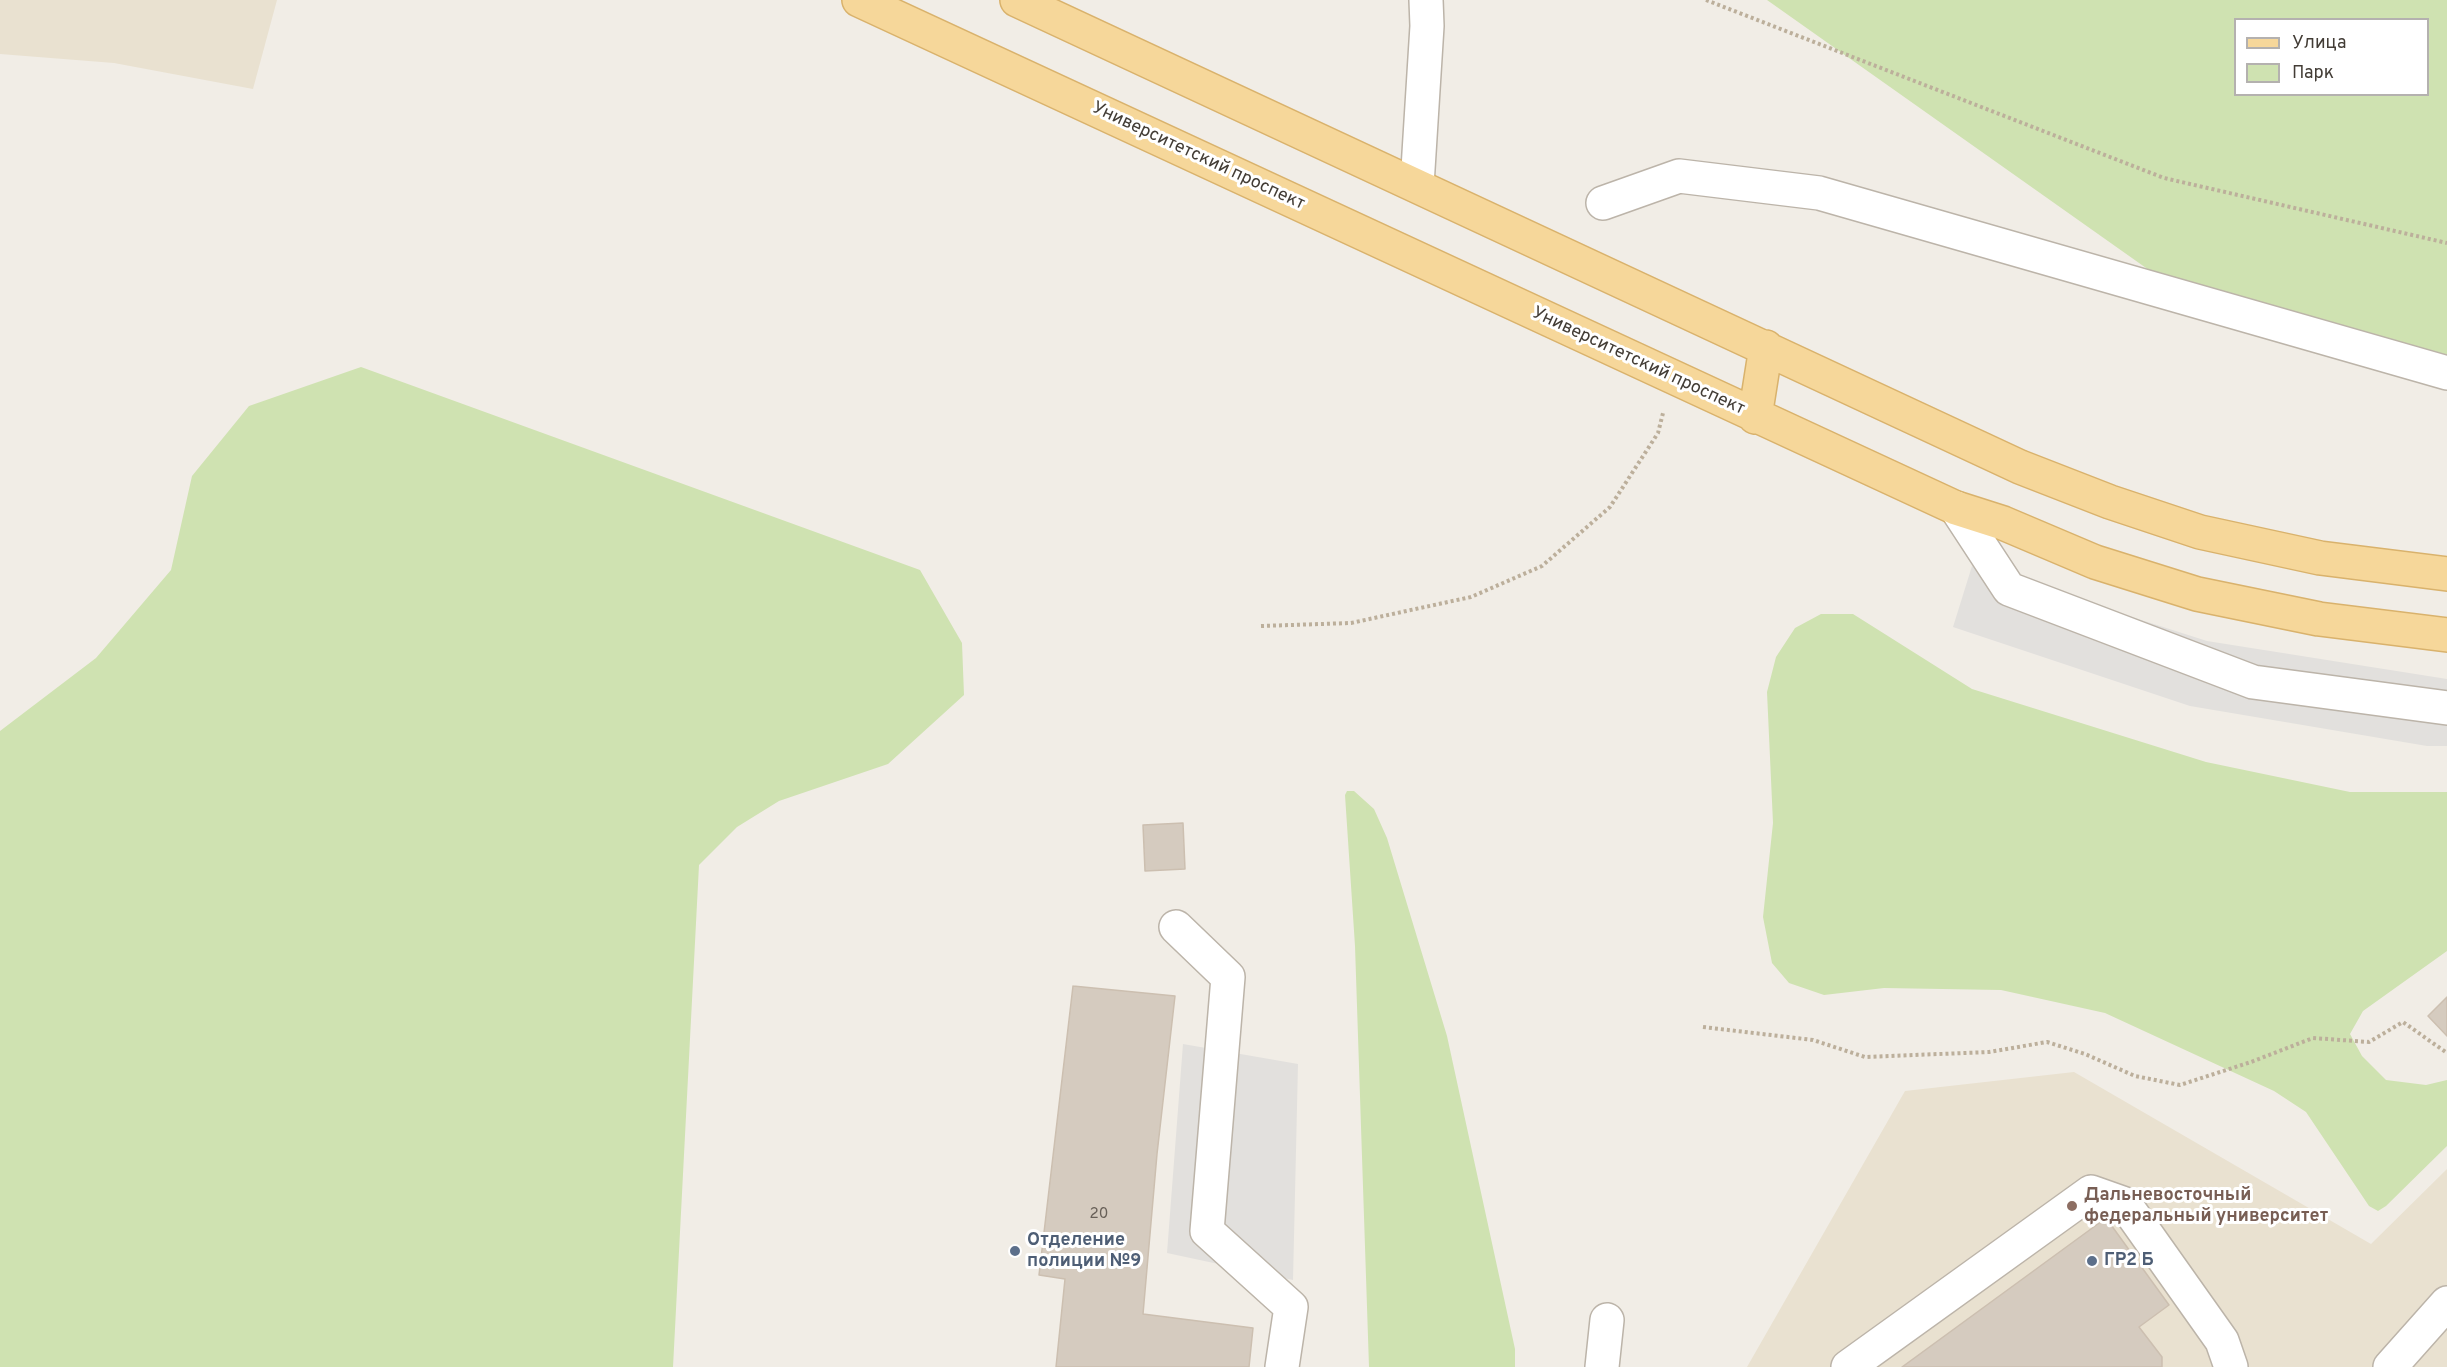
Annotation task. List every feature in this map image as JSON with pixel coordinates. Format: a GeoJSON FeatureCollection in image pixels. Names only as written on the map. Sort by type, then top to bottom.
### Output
{"type":"FeatureCollection","features":[{"type":"Feature","properties":{"kind":"main road","name":"Университетский проспект"},"geometry":{"type":"LineString","coordinates":[[859,0],[1755,417],[1956,508],[2003,524],[2095,562],[2198,594],[2319,620],[2447,635]]}},
{"type":"Feature","properties":{"kind":"main road"},"geometry":{"type":"LineString","coordinates":[[1017,0],[2020,467],[2133,510],[2200,532],[2320,558],[2447,574]]}},
{"type":"Feature","properties":{"kind":"main road"},"geometry":{"type":"LineString","coordinates":[[1755,417],[1766,347]]}},
{"type":"Feature","properties":{"kind":"street"},"geometry":{"type":"LineString","coordinates":[[1417,185],[1427,26],[1426,0]]}},
{"type":"Feature","properties":{"kind":"street"},"geometry":{"type":"LineString","coordinates":[[1603,203],[1679,176],[1819,194],[2447,373]]}},
{"type":"Feature","properties":{"kind":"street"},"geometry":{"type":"LineString","coordinates":[[1956,508],[2009,589],[2253,682],[2447,708]]}},
{"type":"Feature","properties":{"kind":"street"},"geometry":{"type":"LineString","coordinates":[[1176,927],[1228,977],[1207,1231],[1291,1307],[1282,1367]]}},
{"type":"Feature","properties":{"kind":"street"},"geometry":{"type":"LineString","coordinates":[[1848,1367],[2091,1192],[2125,1204],[2222,1341],[2231,1367]]}},
{"type":"Feature","properties":{"kind":"street"},"geometry":{"type":"LineString","coordinates":[[2391,1367],[2445,1311]]}},
{"type":"Feature","properties":{"kind":"street"},"geometry":{"type":"LineString","coordinates":[[1602,1367],[1606,1320]]}},
{"type":"Feature","properties":{"kind":"path"},"geometry":{"type":"LineString","coordinates":[[1706,0],[2164,178],[2447,243]]}},
{"type":"Feature","properties":{"kind":"path"},"geometry":{"type":"LineString","coordinates":[[1261,626],[1351,623],[1471,597],[1542,566],[1610,507],[1658,433],[1671,377]]}},
{"type":"Feature","properties":{"kind":"path"},"geometry":{"type":"LineString","coordinates":[[1703,1027],[1813,1040],[1865,1057],[1989,1052],[2047,1042],[2085,1054],[2135,1076],[2180,1084],[2250,1062],[2313,1038],[2369,1042],[2403,1022],[2447,1053]]}},
{"type":"Feature","properties":{"kind":"shaded area"},"geometry":{"type":"Polygon","coordinates":[[[0,0],[277,0],[253,89],[114,63],[0,54],[0,0]]]}},
{"type":"Feature","properties":{"kind":"shaded area"},"geometry":{"type":"Polygon","coordinates":[[[1972,566],[2207,641],[2447,679],[2447,746],[2427,746],[2190,706],[1953,627],[1972,566]]]}},
{"type":"Feature","properties":{"kind":"shaded area"},"geometry":{"type":"Polygon","coordinates":[[[1183,1044],[1298,1064],[1293,1280],[1167,1253],[1183,1044]]]}},
{"type":"Feature","properties":{"kind":"shaded area","name":"Дальневосточный федеральный университет"},"geometry":{"type":"Polygon","coordinates":[[[2074,1072],[2371,1244],[2447,1169],[2447,1367],[1747,1367],[1905,1091],[2074,1072]]]}},
{"type":"Feature","properties":{"kind":"green space"},"geometry":{"type":"Polygon","coordinates":[[[1767,0],[2447,0],[2447,364],[2156,275],[1767,0]]]}},
{"type":"Feature","properties":{"kind":"green space"},"geometry":{"type":"Polygon","coordinates":[[[361,367],[920,570],[962,643],[964,695],[888,764],[779,801],[737,827],[699,865],[673,1367],[0,1367],[0,731],[96,658],[171,570],[192,476],[249,406],[361,367]]]}},
{"type":"Feature","properties":{"kind":"green space"},"geometry":{"type":"Polygon","coordinates":[[[1821,614],[1853,614],[1972,689],[2206,762],[2350,792],[2447,792],[2447,951],[2363,1011],[2350,1034],[2362,1056],[2386,1080],[2426,1085],[2447,1080],[2447,1146],[2386,1206],[2378,1211],[2369,1206],[2306,1112],[2274,1091],[2105,1013],[2001,990],[1884,988],[1824,995],[1789,983],[1772,963],[1763,917],[1773,823],[1767,692],[1776,657],[1795,628],[1821,614]]]}},
{"type":"Feature","properties":{"kind":"green space"},"geometry":{"type":"Polygon","coordinates":[[[1347,791],[1354,791],[1374,809],[1387,838],[1447,1036],[1515,1349],[1515,1367],[1369,1367],[1355,946],[1345,795],[1347,791]]]}},
{"type":"Feature","properties":{"kind":"building"},"geometry":{"type":"Polygon","coordinates":[[[1183,823],[1185,869],[1145,871],[1143,825],[1183,823]]]}},
{"type":"Feature","properties":{"kind":"building"},"geometry":{"type":"Polygon","coordinates":[[[1073,986],[1175,996],[1157,1154],[1143,1314],[1253,1328],[1249,1367],[1056,1367],[1065,1279],[1039,1275],[1073,986]]]}},
{"type":"Feature","properties":{"kind":"building"},"geometry":{"type":"Polygon","coordinates":[[[2447,997],[2447,1036],[2428,1016],[2447,997]]]}},
{"type":"Feature","properties":{"kind":"building","name":"ГР2 Б"},"geometry":{"type":"Polygon","coordinates":[[[2106,1218],[2169,1305],[2139,1327],[2162,1357],[2162,1367],[1902,1367],[2106,1218]]]}},
{"type":"Feature","properties":{"kind":"place","name":"Дальневосточный федеральный университет"},"geometry":{"type":"Point","coordinates":[2072,1206]}},
{"type":"Feature","properties":{"kind":"place","name":"Отделение полиции №9"},"geometry":{"type":"Point","coordinates":[1015,1251]}},
{"type":"Feature","properties":{"kind":"place","name":"ГР2 Б"},"geometry":{"type":"Point","coordinates":[2092,1261]}}]}
